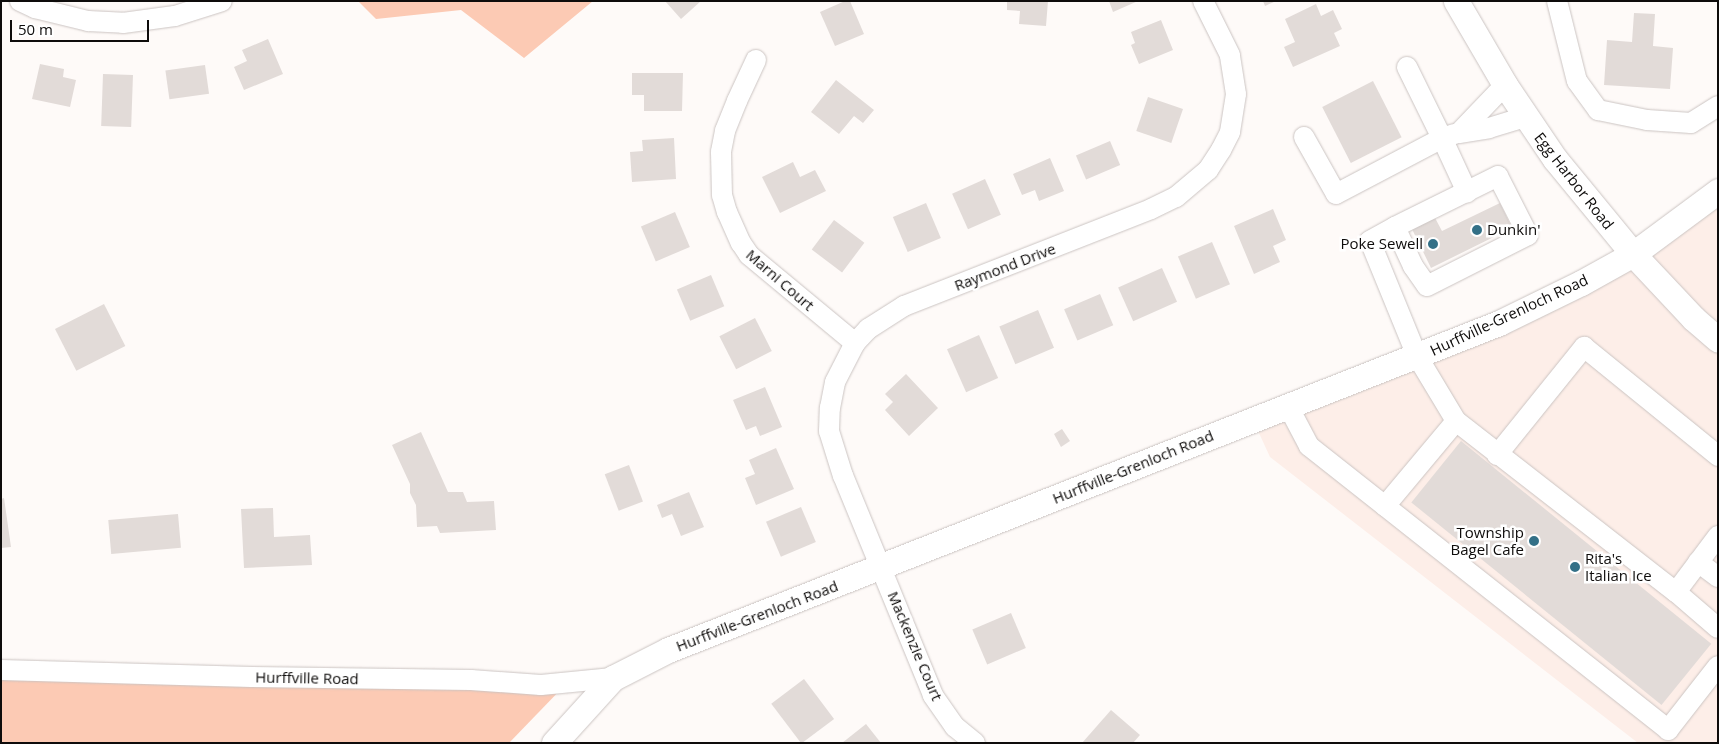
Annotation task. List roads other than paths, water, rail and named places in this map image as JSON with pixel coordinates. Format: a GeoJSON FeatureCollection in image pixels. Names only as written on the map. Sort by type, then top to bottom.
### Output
{"type":"FeatureCollection","features":[{"type":"Feature","properties":{"kind":"main road","name":"Egg Harbor Road"},"geometry":{"type":"LineString","coordinates":[[1456,1],[1525,117],[1589,202],[1633,254],[1692,318],[1718,340]]}},
{"type":"Feature","properties":{"kind":"main road","name":"Hurffville-Grenloch Road"},"geometry":{"type":"LineString","coordinates":[[554,743],[613,678],[668,650],[1498,323],[1582,283],[1633,254],[1718,191]]}},
{"type":"Feature","properties":{"kind":"street"},"geometry":{"type":"LineString","coordinates":[[20,1],[35,8],[88,21],[123,23],[176,16],[222,1]]}},
{"type":"Feature","properties":{"kind":"street","name":"Raymond Drive"},"geometry":{"type":"LineString","coordinates":[[881,567],[840,468],[829,431],[830,408],[835,382],[855,343],[868,329],[904,306],[1151,209],[1176,197],[1208,170],[1230,132],[1236,94],[1230,55],[1204,1]]}},
{"type":"Feature","properties":{"kind":"street"},"geometry":{"type":"LineString","coordinates":[[1557,1],[1577,81],[1598,110],[1647,120],[1691,123],[1718,106]]}},
{"type":"Feature","properties":{"kind":"street","name":"Marni Court"},"geometry":{"type":"LineString","coordinates":[[756,60],[725,131],[721,152],[722,195],[727,212],[741,243],[749,255],[855,343]]}},
{"type":"Feature","properties":{"kind":"street"},"geometry":{"type":"LineString","coordinates":[[1407,67],[1451,135],[1467,192]]}},
{"type":"Feature","properties":{"kind":"street"},"geometry":{"type":"LineString","coordinates":[[1304,137],[1336,194],[1451,135],[1505,85]]}},
{"type":"Feature","properties":{"kind":"street"},"geometry":{"type":"LineString","coordinates":[[1451,135],[1489,128],[1525,117]]}},
{"type":"Feature","properties":{"kind":"street"},"geometry":{"type":"LineString","coordinates":[[1395,227],[1413,266],[1427,286],[1520,240],[1528,235],[1498,176],[1395,227],[1370,241],[1417,356],[1456,420],[1497,455],[1676,592],[1718,628]]}},
{"type":"Feature","properties":{"kind":"street"},"geometry":{"type":"LineString","coordinates":[[1497,455],[1584,347],[1718,456]]}},
{"type":"Feature","properties":{"kind":"street"},"geometry":{"type":"LineString","coordinates":[[1288,406],[1309,446],[1668,730],[1718,666]]}},
{"type":"Feature","properties":{"kind":"street"},"geometry":{"type":"LineString","coordinates":[[1385,506],[1456,420]]}},
{"type":"Feature","properties":{"kind":"street"},"geometry":{"type":"LineString","coordinates":[[1676,592],[1718,536]]}},
{"type":"Feature","properties":{"kind":"street"},"geometry":{"type":"LineString","coordinates":[[1698,562],[1718,577]]}},
{"type":"Feature","properties":{"kind":"street","name":"Mackenzie Court"},"geometry":{"type":"LineString","coordinates":[[881,567],[933,695],[955,727],[975,743]]}},
{"type":"Feature","properties":{"kind":"street","name":"Hurffville Road"},"geometry":{"type":"LineString","coordinates":[[1,670],[252,677],[471,680],[541,685],[613,678]]}},
{"type":"Feature","properties":{"kind":"place","name":"Dunkin'"},"geometry":{"type":"Point","coordinates":[1477,230]}},
{"type":"Feature","properties":{"kind":"place","name":"Poke Sewell"},"geometry":{"type":"Point","coordinates":[1433,244]}},
{"type":"Feature","properties":{"kind":"place","name":"Township Bagel Cafe"},"geometry":{"type":"Point","coordinates":[1534,541]}},
{"type":"Feature","properties":{"kind":"place","name":"Rita's Italian Ice"},"geometry":{"type":"Point","coordinates":[1575,567]}}]}
